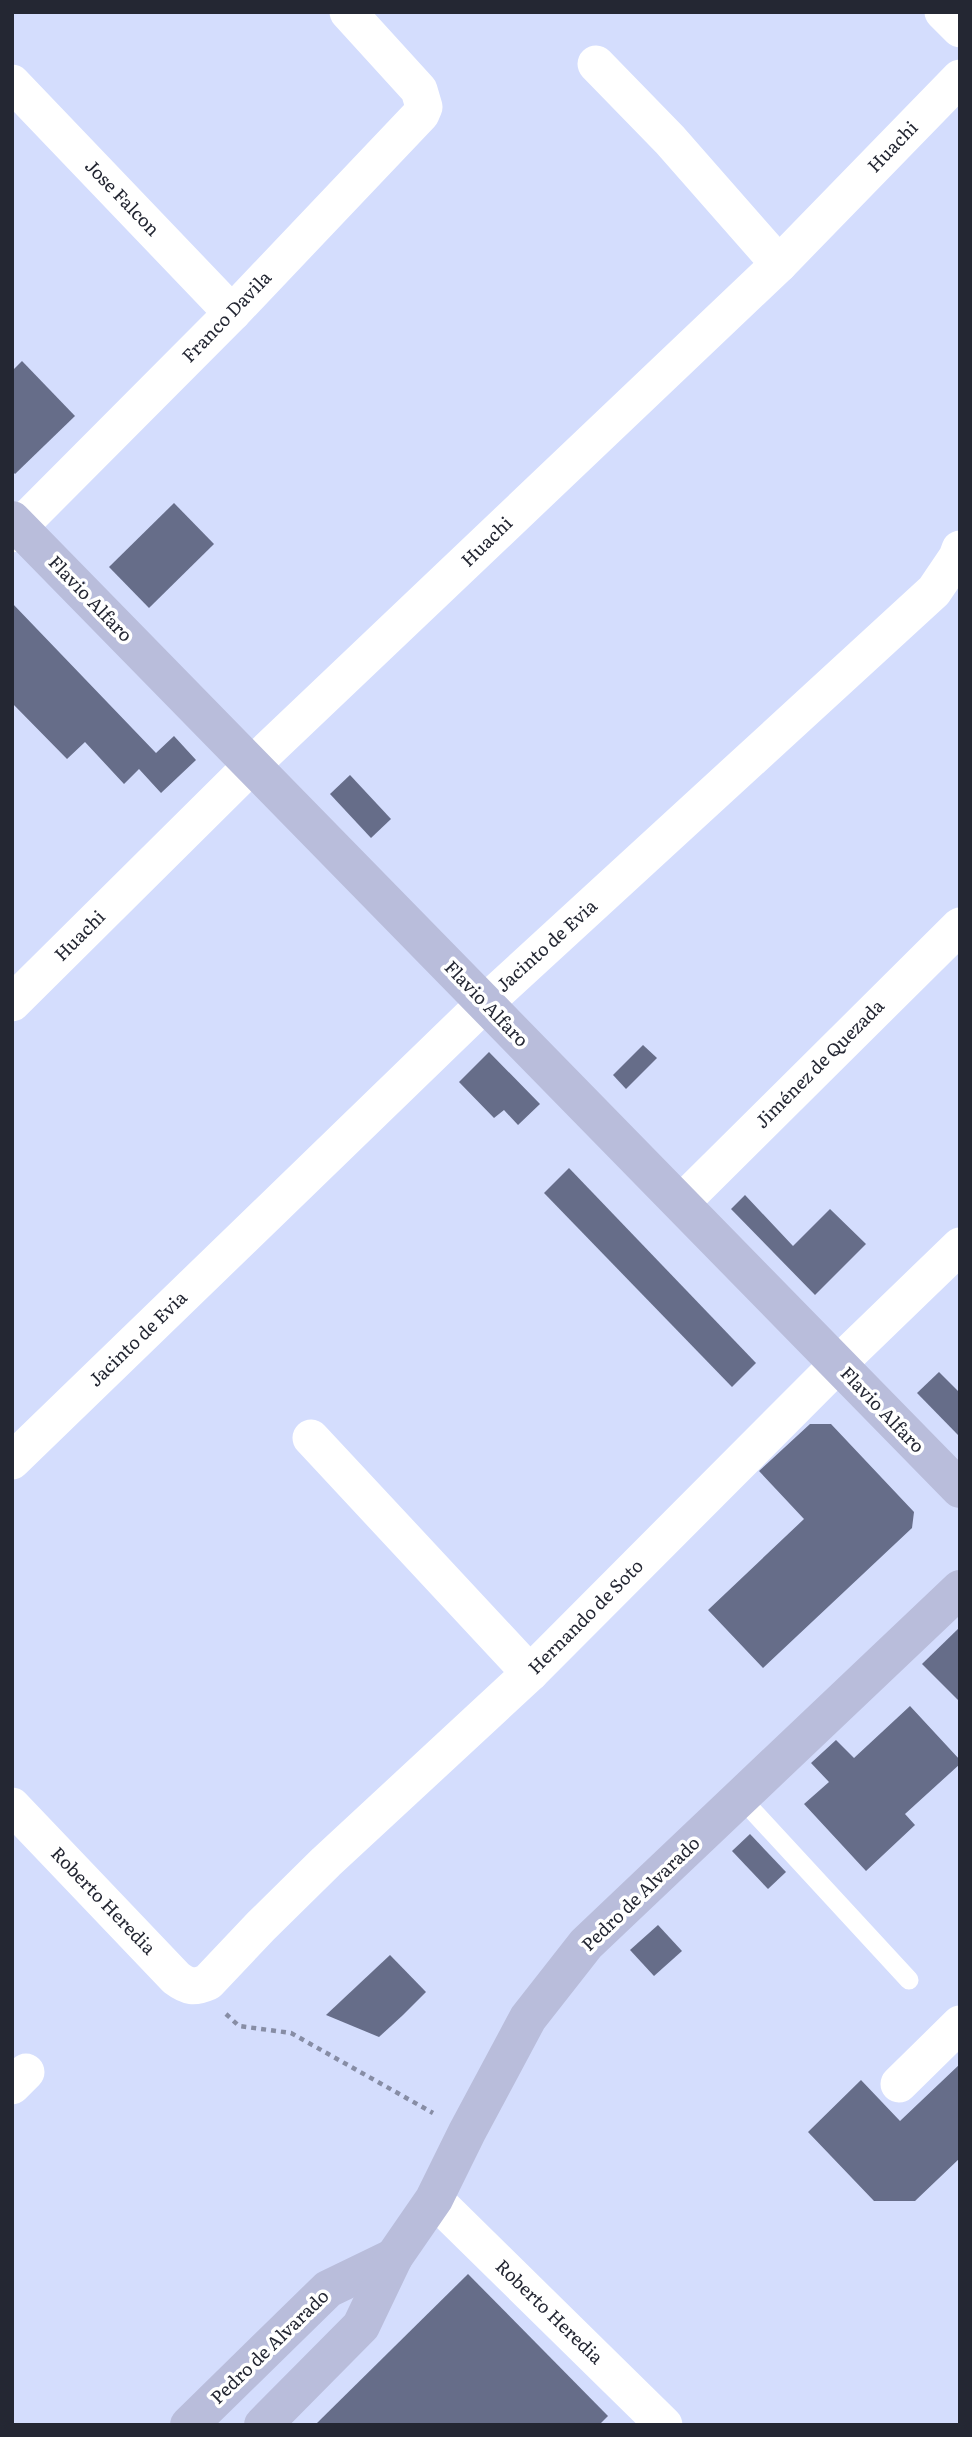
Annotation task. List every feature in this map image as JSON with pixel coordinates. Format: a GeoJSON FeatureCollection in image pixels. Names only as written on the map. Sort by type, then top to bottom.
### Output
{"type":"FeatureCollection","features":[{"type":"Feature","properties":{"kind":"street","name":"Franco Davila"},"geometry":{"type":"LineString","coordinates":[[15,527],[232,313],[416,121],[424,107],[419,90],[348,12]]}},
{"type":"Feature","properties":{"kind":"street"},"geometry":{"type":"LineString","coordinates":[[943,12],[960,29]]}},
{"type":"Feature","properties":{"kind":"street"},"geometry":{"type":"LineString","coordinates":[[596,64],[670,140],[779,264]]}},
{"type":"Feature","properties":{"kind":"street","name":"Huachi"},"geometry":{"type":"LineString","coordinates":[[12,1003],[252,765],[779,264],[960,78]]}},
{"type":"Feature","properties":{"kind":"street","name":"Jose Falcon"},"geometry":{"type":"LineString","coordinates":[[12,83],[232,313]]}},
{"type":"Feature","properties":{"kind":"street","name":"Flavio Alfaro"},"geometry":{"type":"LineString","coordinates":[[15,527],[252,765],[960,1489]]}},
{"type":"Feature","properties":{"kind":"street","name":"Jacinto de Evia"},"geometry":{"type":"LineString","coordinates":[[12,1461],[485,1003],[934,591],[960,549]]}},
{"type":"Feature","properties":{"kind":"street","name":"Jiménez de Quezada"},"geometry":{"type":"LineString","coordinates":[[681,1203],[960,926]]}},
{"type":"Feature","properties":{"kind":"street","name":"Hernando de Soto"},"geometry":{"type":"LineString","coordinates":[[203,1984],[326,1862],[530,1673],[838,1364],[960,1246]]}},
{"type":"Feature","properties":{"kind":"street"},"geometry":{"type":"LineString","coordinates":[[312,1438],[530,1673]]}},
{"type":"Feature","properties":{"kind":"street","name":"Pedro de Alvarado"},"geometry":{"type":"LineString","coordinates":[[263,2425],[361,2326],[394,2257],[434,2199],[528,2018],[586,1944],[960,1589]]}},
{"type":"Feature","properties":{"kind":"street","name":"Roberto Heredia"},"geometry":{"type":"LineString","coordinates":[[12,1806],[176,1978],[187,1986],[203,1984]]}},
{"type":"Feature","properties":{"kind":"street"},"geometry":{"type":"LineString","coordinates":[[899,2084],[960,2024]]}},
{"type":"Feature","properties":{"kind":"street","name":"Roberto Heredia"},"geometry":{"type":"LineString","coordinates":[[434,2199],[664,2425]]}},
{"type":"Feature","properties":{"kind":"street","name":"Pedro de Alvarado"},"geometry":{"type":"LineString","coordinates":[[189,2425],[328,2289],[394,2257]]}},
{"type":"Feature","properties":{"kind":"lane"},"geometry":{"type":"LineString","coordinates":[[741,1798],[909,1980]]}},
{"type":"Feature","properties":{"kind":"path"},"geometry":{"type":"LineString","coordinates":[[203,1984],[239,2026],[290,2033],[467,2132]]}},
{"type":"Feature","properties":{"kind":"building"},"geometry":{"type":"Polygon","coordinates":[[[22,361],[75,416],[15,474],[12,471],[12,371],[22,361]]]}},
{"type":"Feature","properties":{"kind":"building"},"geometry":{"type":"Polygon","coordinates":[[[174,503],[214,544],[149,608],[109,567],[174,503]]]}},
{"type":"Feature","properties":{"kind":"building"},"geometry":{"type":"Polygon","coordinates":[[[12,603],[156,753],[174,736],[196,760],[161,793],[139,769],[124,784],[85,742],[67,759],[12,703],[12,603]]]}},
{"type":"Feature","properties":{"kind":"building"},"geometry":{"type":"Polygon","coordinates":[[[350,775],[391,819],[371,838],[330,794],[350,775]]]}},
{"type":"Feature","properties":{"kind":"building"},"geometry":{"type":"Polygon","coordinates":[[[643,1045],[657,1058],[626,1089],[613,1075],[643,1045]]]}},
{"type":"Feature","properties":{"kind":"building"},"geometry":{"type":"Polygon","coordinates":[[[489,1052],[540,1104],[518,1125],[504,1110],[494,1118],[459,1082],[489,1052]]]}},
{"type":"Feature","properties":{"kind":"building"},"geometry":{"type":"Polygon","coordinates":[[[569,1168],[756,1363],[732,1387],[544,1193],[569,1168]]]}},
{"type":"Feature","properties":{"kind":"building"},"geometry":{"type":"Polygon","coordinates":[[[745,1195],[793,1246],[830,1209],[866,1244],[815,1295],[731,1209],[745,1195]]]}},
{"type":"Feature","properties":{"kind":"building"},"geometry":{"type":"Polygon","coordinates":[[[939,1372],[960,1393],[958,1435],[917,1393],[939,1372]]]}},
{"type":"Feature","properties":{"kind":"building"},"geometry":{"type":"Polygon","coordinates":[[[810,1424],[831,1424],[914,1512],[912,1528],[763,1668],[708,1610],[804,1519],[759,1471],[810,1424]]]}},
{"type":"Feature","properties":{"kind":"building"},"geometry":{"type":"Polygon","coordinates":[[[960,1627],[960,1702],[922,1664],[960,1627]]]}},
{"type":"Feature","properties":{"kind":"building"},"geometry":{"type":"Polygon","coordinates":[[[910,1706],[960,1760],[960,1764],[905,1814],[915,1825],[866,1871],[804,1804],[829,1782],[811,1763],[836,1740],[854,1758],[910,1706]]]}},
{"type":"Feature","properties":{"kind":"building"},"geometry":{"type":"Polygon","coordinates":[[[750,1834],[786,1872],[768,1889],[732,1851],[750,1834]]]}},
{"type":"Feature","properties":{"kind":"building"},"geometry":{"type":"Polygon","coordinates":[[[658,1925],[682,1951],[654,1976],[630,1950],[658,1925]]]}},
{"type":"Feature","properties":{"kind":"building"},"geometry":{"type":"Polygon","coordinates":[[[390,1955],[426,1992],[403,2015],[379,2037],[326,2015],[390,1955]]]}},
{"type":"Feature","properties":{"kind":"building"},"geometry":{"type":"Polygon","coordinates":[[[960,2064],[960,2158],[915,2201],[874,2201],[808,2132],[861,2080],[900,2121],[960,2064]]]}},
{"type":"Feature","properties":{"kind":"building"},"geometry":{"type":"Polygon","coordinates":[[[468,2274],[608,2416],[599,2425],[315,2425],[468,2274]]]}}]}
